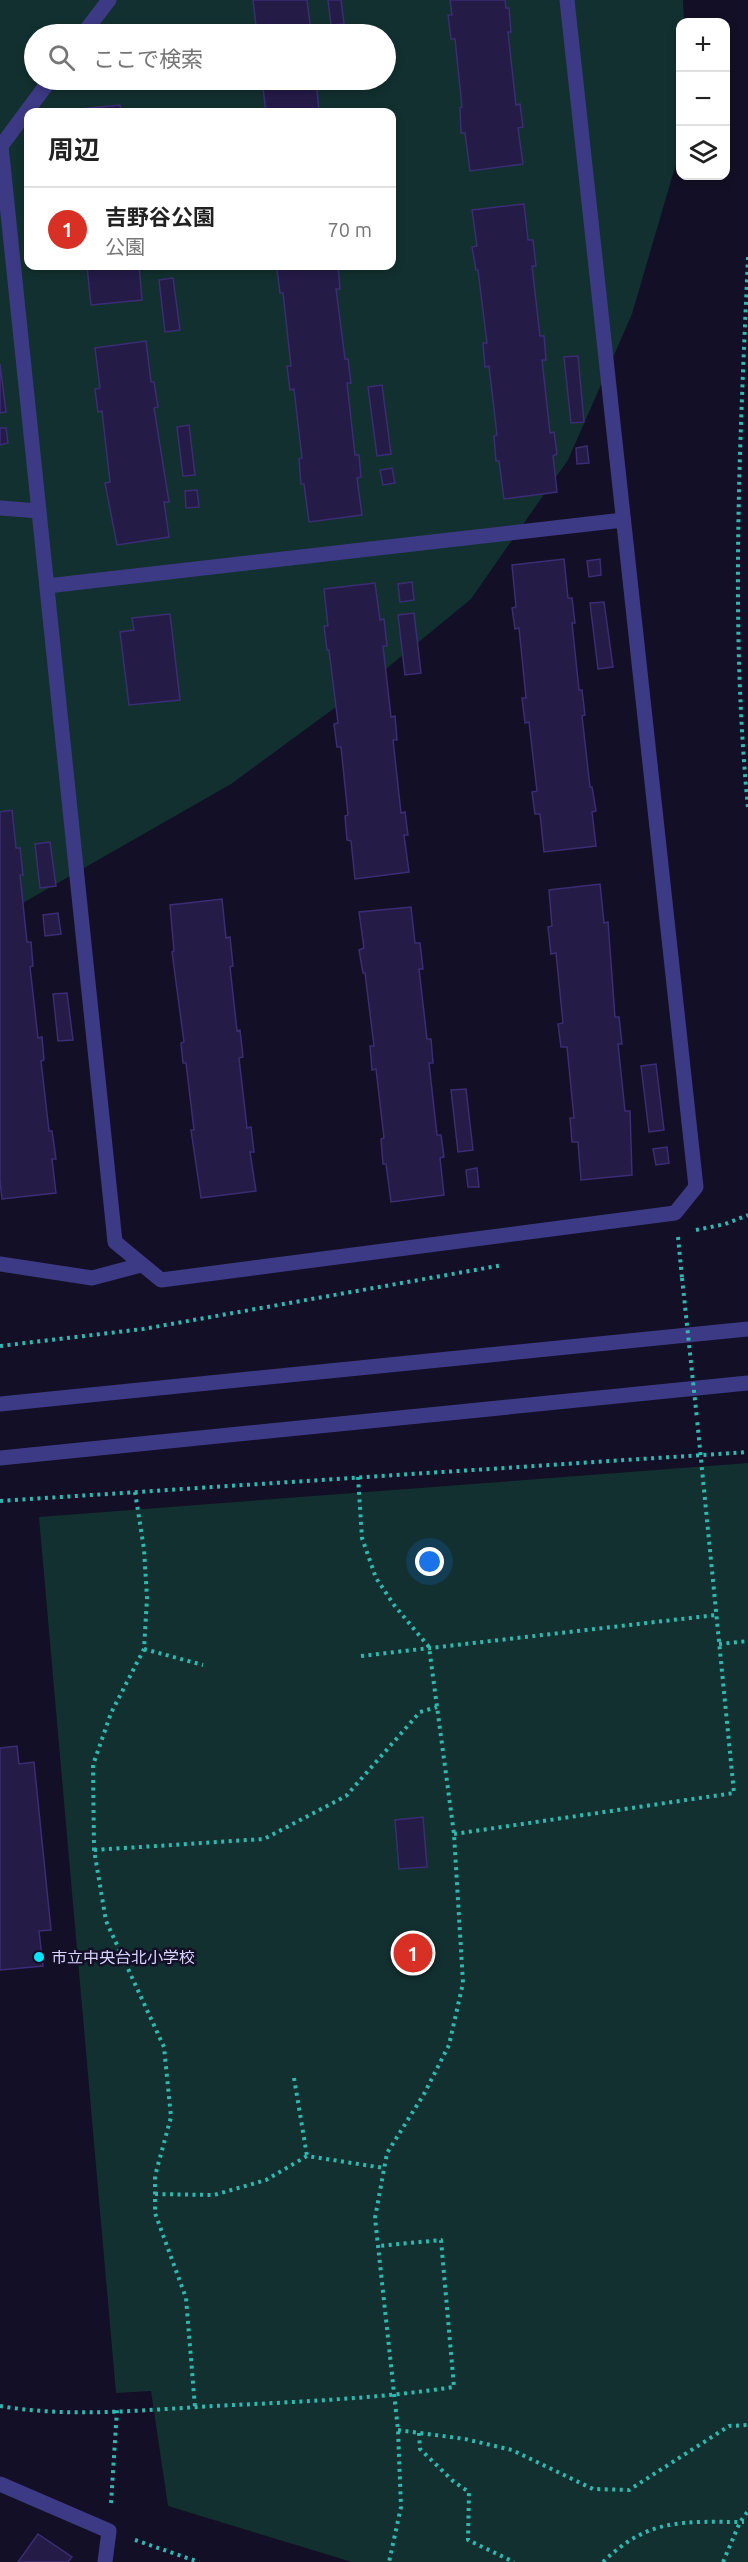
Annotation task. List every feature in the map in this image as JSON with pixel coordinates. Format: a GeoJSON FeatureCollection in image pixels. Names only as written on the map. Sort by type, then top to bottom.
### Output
{"type":"FeatureCollection","features":[{"type":"Feature","properties":{"kind":"street"},"geometry":{"type":"LineString","coordinates":[[91,24],[109,0]]}},
{"type":"Feature","properties":{"kind":"street"},"geometry":{"type":"LineString","coordinates":[[24,115],[1,146],[116,1242],[161,1280],[675,1213],[696,1187],[567,0]]}},
{"type":"Feature","properties":{"kind":"street"},"geometry":{"type":"LineString","coordinates":[[29,108],[43,90]]}},
{"type":"Feature","properties":{"kind":"street"},"geometry":{"type":"LineString","coordinates":[[0,508],[39,511]]}},
{"type":"Feature","properties":{"kind":"street"},"geometry":{"type":"LineString","coordinates":[[47,586],[623,520]]}},
{"type":"Feature","properties":{"kind":"street"},"geometry":{"type":"LineString","coordinates":[[0,1264],[92,1278],[141,1265]]}},
{"type":"Feature","properties":{"kind":"street"},"geometry":{"type":"LineString","coordinates":[[0,1404],[748,1329]]}},
{"type":"Feature","properties":{"kind":"street"},"geometry":{"type":"LineString","coordinates":[[0,1458],[748,1383]]}},
{"type":"Feature","properties":{"kind":"street"},"geometry":{"type":"LineString","coordinates":[[0,2484],[109,2531],[105,2562]]}},
{"type":"Feature","properties":{"kind":"path"},"geometry":{"type":"LineString","coordinates":[[748,257],[739,444],[738,575],[744,766],[748,808]]}},
{"type":"Feature","properties":{"kind":"path"},"geometry":{"type":"LineString","coordinates":[[454,1834],[734,1793],[678,1234],[725,1224],[748,1215]]}},
{"type":"Feature","properties":{"kind":"path"},"geometry":{"type":"LineString","coordinates":[[0,1346],[143,1329],[515,1263]]}},
{"type":"Feature","properties":{"kind":"path"},"geometry":{"type":"LineString","coordinates":[[0,1501],[701,1453],[748,1452]]}},
{"type":"Feature","properties":{"kind":"path"},"geometry":{"type":"LineString","coordinates":[[358,1477],[362,1538],[376,1578],[394,1605],[429,1647],[454,1834],[463,1983],[449,2045],[424,2094],[387,2153],[375,2218],[398,2430],[401,2507],[389,2562]]}},
{"type":"Feature","properties":{"kind":"path"},"geometry":{"type":"LineString","coordinates":[[135,1492],[144,1549],[147,1598],[144,1648],[111,1713],[93,1765],[94,1850],[106,1921],[164,2047],[171,2117],[154,2176],[155,2213],[186,2298],[195,2407]]}},
{"type":"Feature","properties":{"kind":"path"},"geometry":{"type":"LineString","coordinates":[[361,1656],[716,1615]]}},
{"type":"Feature","properties":{"kind":"path"},"geometry":{"type":"LineString","coordinates":[[719,1644],[748,1641]]}},
{"type":"Feature","properties":{"kind":"path"},"geometry":{"type":"LineString","coordinates":[[144,1648],[203,1665]]}},
{"type":"Feature","properties":{"kind":"path"},"geometry":{"type":"LineString","coordinates":[[94,1850],[264,1839],[346,1796],[420,1712],[437,1707]]}},
{"type":"Feature","properties":{"kind":"path"},"geometry":{"type":"LineString","coordinates":[[294,2078],[307,2156]]}},
{"type":"Feature","properties":{"kind":"path"},"geometry":{"type":"LineString","coordinates":[[155,2194],[214,2195],[266,2180],[307,2156],[384,2168]]}},
{"type":"Feature","properties":{"kind":"path"},"geometry":{"type":"LineString","coordinates":[[0,2406],[42,2413],[195,2407],[393,2396],[454,2387],[441,2240],[378,2246]]}},
{"type":"Feature","properties":{"kind":"path"},"geometry":{"type":"LineString","coordinates":[[117,2410],[109,2531],[199,2562]]}},
{"type":"Feature","properties":{"kind":"path"},"geometry":{"type":"LineString","coordinates":[[398,2430],[465,2439],[512,2450],[593,2489],[629,2490],[729,2426],[748,2425]]}},
{"type":"Feature","properties":{"kind":"path"},"geometry":{"type":"LineString","coordinates":[[419,2433],[420,2449],[453,2481],[470,2492],[468,2540],[514,2562]]}},
{"type":"Feature","properties":{"kind":"path"},"geometry":{"type":"LineString","coordinates":[[723,2562],[748,2511]]}},
{"type":"Feature","properties":{"kind":"path"},"geometry":{"type":"LineString","coordinates":[[603,2562],[630,2538],[682,2521],[742,2522]]}},
{"type":"Feature","properties":{"kind":"green space"},"geometry":{"type":"Polygon","coordinates":[[[0,0],[683,0],[684,18],[676,18],[676,164],[632,314],[568,460],[471,599],[370,682],[231,784],[0,916],[0,0]]]}},
{"type":"Feature","properties":{"kind":"green space"},"geometry":{"type":"Polygon","coordinates":[[[748,1463],[748,2562],[352,2562],[168,2506],[151,2391],[116,2393],[39,1517],[748,1463]]]}},
{"type":"Feature","properties":{"kind":"building"},"geometry":{"type":"Polygon","coordinates":[[[253,0],[307,0],[310,24],[256,24],[253,0]]]}},
{"type":"Feature","properties":{"kind":"building"},"geometry":{"type":"Polygon","coordinates":[[[328,0],[341,0],[344,24],[331,24],[328,0]]]}},
{"type":"Feature","properties":{"kind":"building"},"geometry":{"type":"Polygon","coordinates":[[[450,0],[505,0],[506,8],[509,8],[511,32],[508,32],[516,105],[520,104],[523,127],[518,128],[523,164],[470,171],[465,133],[461,133],[460,108],[462,107],[455,39],[451,39],[448,15],[452,15],[450,0]]]}},
{"type":"Feature","properties":{"kind":"building"},"geometry":{"type":"Polygon","coordinates":[[[263,90],[317,90],[319,108],[266,108],[263,90]]]}},
{"type":"Feature","properties":{"kind":"building"},"geometry":{"type":"Polygon","coordinates":[[[120,105],[120,108],[89,108],[120,105]]]}},
{"type":"Feature","properties":{"kind":"building"},"geometry":{"type":"Polygon","coordinates":[[[524,204],[528,240],[533,240],[536,266],[532,266],[540,336],[544,336],[546,360],[542,360],[550,433],[554,432],[557,454],[553,456],[557,492],[504,499],[499,461],[496,461],[494,436],[497,435],[489,366],[485,367],[483,343],[487,343],[478,270],[476,270],[472,247],[477,246],[472,210],[524,204]]]}},
{"type":"Feature","properties":{"kind":"building"},"geometry":{"type":"Polygon","coordinates":[[[87,270],[139,270],[142,300],[91,305],[87,270]]]}},
{"type":"Feature","properties":{"kind":"building"},"geometry":{"type":"Polygon","coordinates":[[[277,270],[338,270],[340,289],[336,289],[345,359],[348,359],[351,383],[347,383],[355,455],[359,455],[361,477],[357,478],[362,515],[309,522],[304,484],[301,484],[299,459],[302,458],[294,389],[290,390],[287,366],[291,366],[283,293],[280,293],[277,270]]]}},
{"type":"Feature","properties":{"kind":"building"},"geometry":{"type":"Polygon","coordinates":[[[173,278],[180,330],[165,332],[159,280],[173,278]]]}},
{"type":"Feature","properties":{"kind":"building"},"geometry":{"type":"Polygon","coordinates":[[[146,341],[151,382],[154,382],[158,407],[154,408],[169,502],[164,502],[169,537],[117,545],[105,483],[110,482],[102,411],[98,412],[95,389],[100,388],[95,348],[146,341]]]}},
{"type":"Feature","properties":{"kind":"building"},"geometry":{"type":"Polygon","coordinates":[[[578,356],[584,422],[571,423],[564,357],[578,356]]]}},
{"type":"Feature","properties":{"kind":"building"},"geometry":{"type":"Polygon","coordinates":[[[0,364],[6,412],[0,413],[0,364]]]}},
{"type":"Feature","properties":{"kind":"building"},"geometry":{"type":"Polygon","coordinates":[[[382,385],[391,454],[377,456],[368,387],[382,385]]]}},
{"type":"Feature","properties":{"kind":"building"},"geometry":{"type":"Polygon","coordinates":[[[189,425],[195,475],[183,476],[177,427],[189,425]]]}},
{"type":"Feature","properties":{"kind":"building"},"geometry":{"type":"Polygon","coordinates":[[[0,428],[6,428],[8,443],[0,445],[0,428]]]}},
{"type":"Feature","properties":{"kind":"building"},"geometry":{"type":"Polygon","coordinates":[[[587,446],[589,463],[577,464],[576,448],[587,446]]]}},
{"type":"Feature","properties":{"kind":"building"},"geometry":{"type":"Polygon","coordinates":[[[392,468],[395,483],[383,485],[380,470],[392,468]]]}},
{"type":"Feature","properties":{"kind":"building"},"geometry":{"type":"Polygon","coordinates":[[[197,490],[199,507],[186,508],[185,491],[197,490]]]}},
{"type":"Feature","properties":{"kind":"building"},"geometry":{"type":"Polygon","coordinates":[[[564,559],[568,598],[572,598],[575,623],[572,623],[579,690],[582,690],[585,715],[582,716],[590,787],[592,787],[596,811],[592,812],[596,846],[544,852],[540,814],[535,814],[532,792],[537,791],[529,722],[525,723],[522,698],[526,698],[519,628],[515,629],[512,608],[516,607],[512,565],[564,559]]]}},
{"type":"Feature","properties":{"kind":"building"},"geometry":{"type":"Polygon","coordinates":[[[600,559],[601,575],[589,577],[587,561],[600,559]]]}},
{"type":"Feature","properties":{"kind":"building"},"geometry":{"type":"Polygon","coordinates":[[[412,582],[414,600],[400,602],[398,584],[412,582]]]}},
{"type":"Feature","properties":{"kind":"building"},"geometry":{"type":"Polygon","coordinates":[[[375,583],[380,620],[384,619],[387,646],[383,646],[391,717],[395,716],[397,740],[393,740],[401,813],[405,812],[408,835],[404,835],[409,872],[355,879],[351,841],[347,840],[345,816],[348,815],[341,747],[337,747],[334,724],[338,723],[324,626],[328,626],[324,589],[375,583]]]}},
{"type":"Feature","properties":{"kind":"building"},"geometry":{"type":"Polygon","coordinates":[[[604,602],[613,667],[598,669],[590,603],[604,602]]]}},
{"type":"Feature","properties":{"kind":"building"},"geometry":{"type":"Polygon","coordinates":[[[414,613],[421,673],[405,675],[398,615],[414,613]]]}},
{"type":"Feature","properties":{"kind":"building"},"geometry":{"type":"Polygon","coordinates":[[[170,614],[180,700],[129,705],[120,632],[134,630],[132,618],[170,614]]]}},
{"type":"Feature","properties":{"kind":"building"},"geometry":{"type":"Polygon","coordinates":[[[12,810],[16,848],[20,848],[23,875],[20,875],[27,942],[31,942],[33,966],[30,967],[38,1038],[42,1037],[44,1060],[41,1061],[49,1131],[52,1131],[56,1159],[52,1159],[56,1193],[2,1199],[0,1180],[0,812],[12,810]]]}},
{"type":"Feature","properties":{"kind":"building"},"geometry":{"type":"Polygon","coordinates":[[[50,842],[56,886],[40,888],[35,844],[50,842]]]}},
{"type":"Feature","properties":{"kind":"building"},"geometry":{"type":"Polygon","coordinates":[[[600,884],[604,923],[608,922],[615,1017],[619,1017],[622,1044],[618,1044],[625,1111],[630,1111],[632,1175],[581,1180],[578,1142],[572,1142],[570,1118],[574,1118],[567,1047],[561,1047],[558,1024],[563,1023],[556,953],[551,954],[548,927],[552,926],[549,890],[600,884]]]}},
{"type":"Feature","properties":{"kind":"building"},"geometry":{"type":"Polygon","coordinates":[[[222,899],[226,938],[230,937],[233,966],[230,967],[237,1031],[240,1030],[243,1057],[239,1058],[247,1128],[251,1127],[254,1152],[250,1152],[256,1191],[201,1198],[191,1130],[194,1130],[186,1063],[183,1063],[181,1043],[184,1042],[172,952],[174,951],[170,905],[222,899]]]}},
{"type":"Feature","properties":{"kind":"building"},"geometry":{"type":"Polygon","coordinates":[[[411,907],[415,943],[420,943],[423,969],[419,969],[427,1039],[431,1039],[433,1063],[429,1063],[437,1135],[441,1135],[444,1157],[440,1158],[444,1195],[391,1202],[386,1164],[383,1164],[381,1139],[384,1138],[376,1069],[372,1070],[370,1046],[374,1046],[365,973],[363,973],[359,950],[364,948],[359,912],[411,907]]]}},
{"type":"Feature","properties":{"kind":"building"},"geometry":{"type":"Polygon","coordinates":[[[58,913],[61,934],[45,936],[43,915],[58,913]]]}},
{"type":"Feature","properties":{"kind":"building"},"geometry":{"type":"Polygon","coordinates":[[[67,993],[73,1040],[58,1041],[53,994],[67,993]]]}},
{"type":"Feature","properties":{"kind":"building"},"geometry":{"type":"Polygon","coordinates":[[[656,1064],[664,1130],[649,1132],[641,1066],[656,1064]]]}},
{"type":"Feature","properties":{"kind":"building"},"geometry":{"type":"Polygon","coordinates":[[[466,1089],[473,1150],[458,1152],[451,1090],[466,1089]]]}},
{"type":"Feature","properties":{"kind":"building"},"geometry":{"type":"Polygon","coordinates":[[[667,1147],[669,1163],[656,1165],[653,1149],[667,1147]]]}},
{"type":"Feature","properties":{"kind":"building"},"geometry":{"type":"Polygon","coordinates":[[[477,1168],[479,1187],[468,1187],[466,1170],[477,1168]]]}},
{"type":"Feature","properties":{"kind":"building"},"geometry":{"type":"Polygon","coordinates":[[[17,1746],[19,1764],[34,1762],[51,1930],[39,1931],[43,1966],[0,1970],[0,1748],[17,1746]]]}},
{"type":"Feature","properties":{"kind":"building"},"geometry":{"type":"Polygon","coordinates":[[[423,1817],[427,1867],[399,1869],[395,1820],[423,1817]]]}},
{"type":"Feature","properties":{"kind":"building"},"geometry":{"type":"Polygon","coordinates":[[[38,2534],[72,2557],[68,2562],[18,2562],[38,2534]]]}},
{"type":"Feature","properties":{"kind":"place","name":"吉野谷公園"},"geometry":{"type":"Point","coordinates":[413,1953]}},
{"type":"Feature","properties":{"kind":"place","name":"市立中央台北小学校"},"geometry":{"type":"Point","coordinates":[39,1957]}}]}
